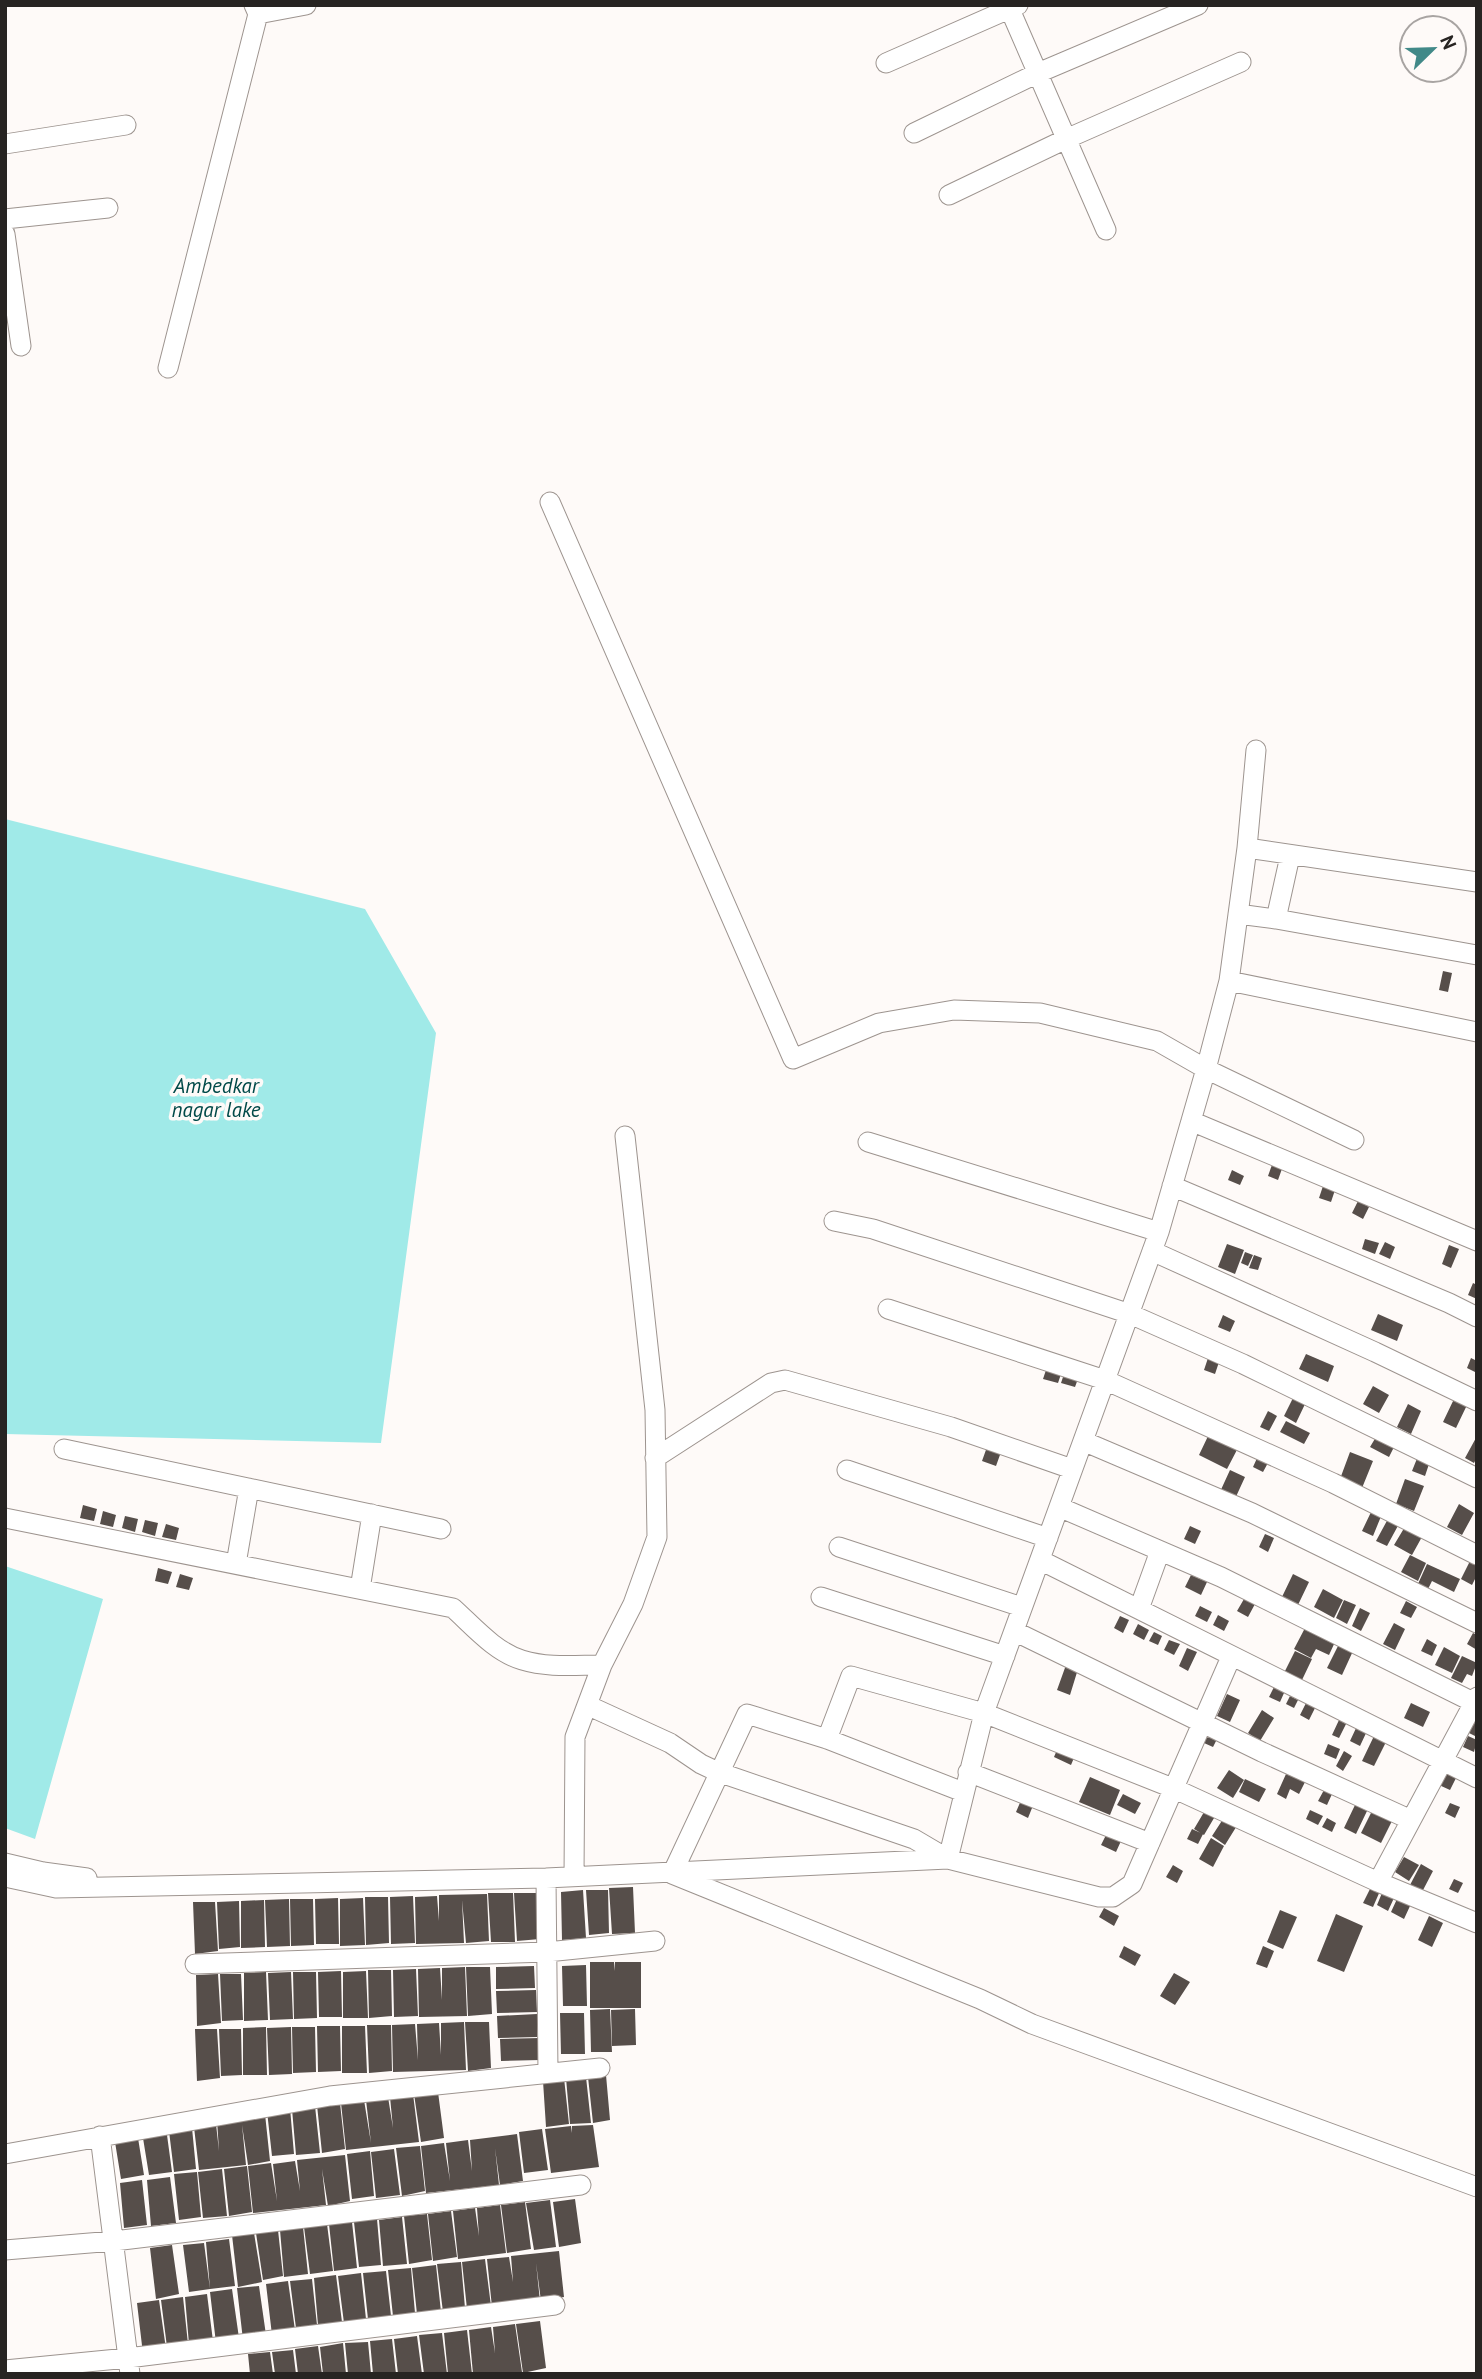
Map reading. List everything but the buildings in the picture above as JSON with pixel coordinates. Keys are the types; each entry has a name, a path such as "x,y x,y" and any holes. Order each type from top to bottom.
{"street":[{"path":"168,368 256,10 306,5"},
{"path":"914,133 1038,73 1198,5"},
{"path":"886,63 1012,7 1106,230"},
{"path":"949,195 1066,139 1241,62"},
{"path":"5,144 126,125"},
{"path":"5,219 108,208"},
{"path":"5,234 9,292 21,346"},
{"path":"550,502 793,1059 880,1023 954,1010 1040,1013 1157,1041 1206,1069 1354,1140"},
{"path":"948,1859 984,1713 1159,1232 1206,1069 1229,981 1247,848 1256,750"},
{"path":"1247,848 1477,882"},
{"path":"1276,919 1290,856"},
{"path":"1238,914 1477,955"},
{"path":"1229,981 1477,1032"},
{"path":"1191,1121 1477,1241"},
{"path":"574,1877 575,1737 603,1665 633,1604 657,1537 655,1410 625,1136"},
{"path":"868,1142 1159,1232"},
{"path":"1172,1186 1477,1317"},
{"path":"834,1221 873,1229 1129,1314 1255,1369 1477,1478"},
{"path":"1152,1251 1477,1401"},
{"path":"888,1309 1105,1380 1334,1483 1477,1555"},
{"path":"655,1458 771,1383 785,1380 951,1427 1072,1469"},
{"path":"1083,1441 1252,1513 1477,1623"},
{"path":"64,1449 441,1529"},
{"path":"848,1470 1048,1538"},
{"path":"236,1564 249,1488"},
{"path":"1059,1507 1221,1577 1476,1701 1378,1882"},
{"path":"360,1589 372,1514"},
{"path":"5,1518 453,1608 489,1642 519,1659 546,1665 603,1665"},
{"path":"839,1546 1022,1608"},
{"path":"1139,1609 1160,1550"},
{"path":"1040,1560 1477,1778"},
{"path":"821,1597 1005,1656"},
{"path":"1014,1631 1411,1821"},
{"path":"587,1705 670,1743 718,1772 914,1839 948,1859 1099,1897 1113,1897 1132,1884 1231,1657"},
{"path":"827,1739 851,1676 984,1713 1175,1789 1378,1882 1477,1923"},
{"path":"672,1874 747,1714 827,1739 963,1792"},
{"path":"968,1772 1150,1843"},
{"path":"5,1877 56,1888 672,1874 948,1859"},
{"path":"5,1863 43,1872 140,1886"},
{"path":"672,1874 980,1998 1032,2024 1477,2187"},
{"path":"546,1878 548,2073"},
{"path":"195,1964 547,1952 655,1941"},
{"path":"5,2154 330,2096 600,2068"},
{"path":"100,2136 130,2366"},
{"path":"5,2250 114,2241 581,2185"},
{"path":"5,2370 130,2366 555,2305"}],"water":[{"name":"Ambedkar nagar lake","path":"5,819 365,909 436,1033 381,1443 5,1434"},
{"path":"5,1566 103,1599 35,1839 5,1828"}]}
